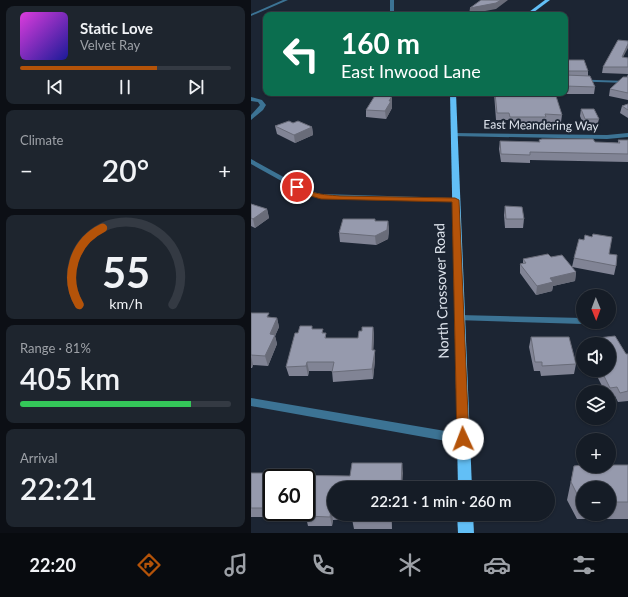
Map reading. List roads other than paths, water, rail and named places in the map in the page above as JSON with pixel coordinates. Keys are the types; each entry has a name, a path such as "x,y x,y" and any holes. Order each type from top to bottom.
{"main road":[{"path":"531,12 548,0"},
{"name":"North Crossover Road","path":"453,96 465,481"},
{"path":"465,521 466,533"}],"street":[{"path":"251,15 287,0"},
{"path":"392,0 392,12"},
{"path":"568,80 628,82"},
{"path":"251,99 260,101 263,105 261,109 251,118"},
{"name":"East Meandering Way","path":"453,135 607,137 628,135"},
{"path":"251,161 307,193 321,196 455,200"},
{"path":"459,318 576,321"},
{"path":"251,402 463,439"}]}
